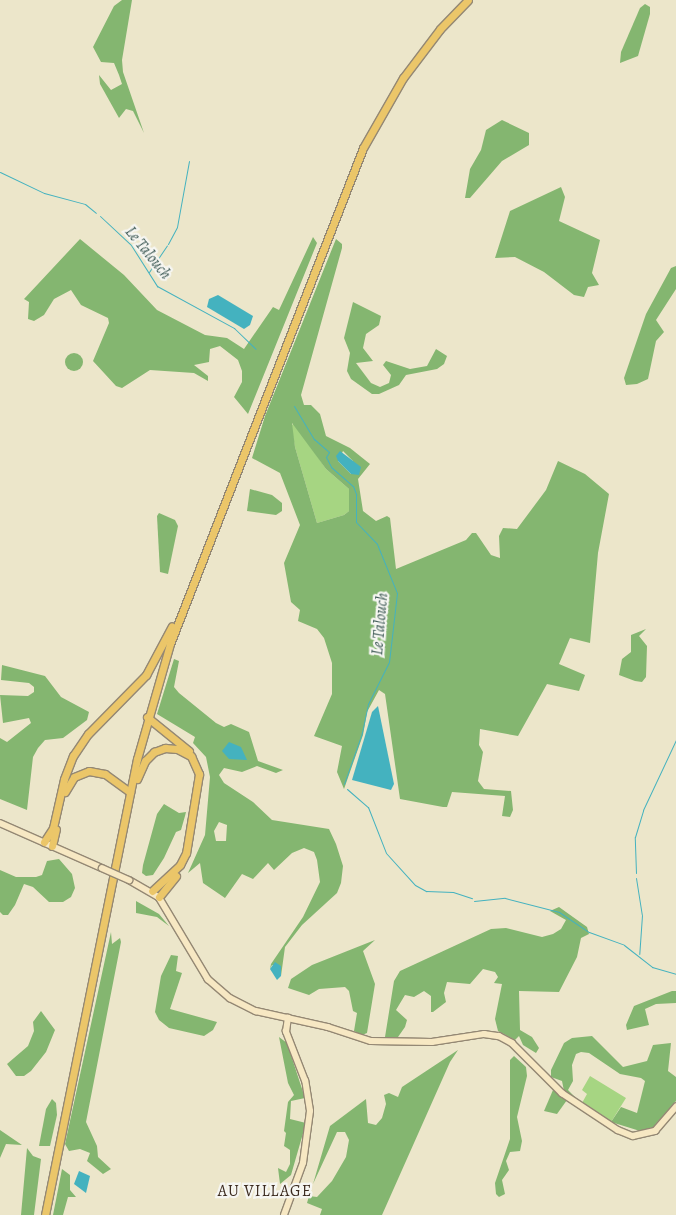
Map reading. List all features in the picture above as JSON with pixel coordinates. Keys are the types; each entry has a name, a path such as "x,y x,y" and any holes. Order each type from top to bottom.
{"highway":[{"path":"45,1215 147,717 192,586 363,148 403,78 440,29 468,0"},
{"path":"44,842 53,828 64,779 73,756 88,734 154,664 192,586"},
{"path":"147,717 194,755 200,762 204,782 187,859 159,897"},
{"path":"130,795 142,767 154,752 165,748 177,749 191,756 197,764 199,784 186,853 180,865 152,891"},
{"path":"52,846 64,792 74,777 83,772 99,772 130,795"}],"street":[{"path":"0,823 152,891 159,897 214,985 246,1007 371,1041 461,1039 484,1034 506,1039 562,1093 625,1134 640,1136 650,1134 676,1107"},
{"path":"284,1215 303,1163 310,1112 305,1081 286,1032 288,1018"}],"green space":[{"path":"122,0 132,0 122,60 123,72 144,133 133,111 126,109 119,118 100,84 99,75 111,90 122,84 119,75 114,63 101,62 93,47 114,6"},
{"path":"645,4 650,7 650,14 638,56 620,63 621,52 640,8"},
{"path":"502,120 529,133 529,145 502,161 470,198 465,198 470,169 481,150 486,130"},
{"path":"561,187 565,197 559,221 600,240 592,273 599,285 588,287 584,297 574,295 544,272 515,257 495,258 510,211"},
{"path":"313,237 317,243 248,414 234,397 242,382 242,371 238,360 220,346 210,349 209,362 194,365 208,376 208,381 194,373 150,370 122,388 116,386 93,361 109,323 108,318 81,305 71,290 54,299 44,315 34,321 28,319 29,302 24,299 80,239 124,275 157,310 205,335 227,338 244,349 273,307 279,310"},
{"path":"336,239 342,244 342,248 301,395 304,405 311,405 320,414 326,436 350,448 370,464 358,479 363,511 376,521 387,516 390,518 396,569 466,540 472,533 476,533 491,555 500,558 499,536 503,528 517,529 546,490 558,461 585,474 609,494 598,553 590,643 570,638 559,664 585,675 579,691 547,684 518,736 480,729 479,745 483,752 478,781 484,789 511,791 513,810 510,817 502,816 505,796 452,792 447,807 400,799 385,694 379,690 367,712 363,735 344,789 337,772 342,746 314,736 332,694 332,663 324,638 317,629 298,621 300,610 291,602 284,563 300,525 280,473 252,458 265,416","holes":["292,423 326,469 349,489 349,511 344,515 317,523 295,447","343,451 353,461 351,474 338,461"]},
{"path":"676,266 676,289 656,320 664,332 656,341 648,379 637,384 626,385 624,378 646,314 671,268"},
{"path":"353,302 381,316 379,325 366,334 363,348 373,361 356,363 371,383 380,387 389,383 391,375 383,365 386,361 410,369 427,366 436,349 447,356 444,364 437,369 406,375 399,385 379,394 372,394 351,379 347,371 350,353 344,338"},
{"path":"74,353 80,356 83,362 80,368 74,371 68,368 65,362 68,356"},
{"path":"294,423 326,469 349,489 349,511 344,515 317,523 295,447 291,426"},
{"path":"250,489 272,495 282,503 282,511 276,515 247,511"},
{"path":"159,513 175,520 178,526 168,574 160,572 157,516"},
{"path":"646,629 639,636 647,646 646,677 642,682 619,675 622,659 631,652 631,635"},
{"path":"174,659 179,661 174,687 179,693 216,723 224,727 231,724 249,732 258,761 283,770 276,773 257,766 242,772 224,768 219,775 224,783 253,802 272,820 329,829 343,866 341,883 337,893 302,925 285,947 281,976 281,966 272,965 270,969 271,964 303,917 320,882 314,852 304,848 292,853 274,870 268,863 253,879 242,874 225,898 203,883 200,863 188,873 205,835 210,777 206,757 193,743 195,737 157,714","holes":["219,822 227,825 226,841 216,841 214,831"]},
{"path":"2,665 45,676 61,697 89,712 87,720 63,738 45,740 38,748 33,757 27,810 0,799 0,738 7,742 31,723 29,718 3,723 0,695 28,696 34,692 34,687 29,683 1,680"},
{"path":"164,804 179,813 186,812 181,830 176,832 164,858 153,875 146,876 142,873 143,865 157,814"},
{"path":"59,859 72,874 75,888 71,897 63,902 49,902 33,887 24,884 15,905 8,915 3,915 0,912 0,870 16,877 36,877 42,875 47,861"},
{"path":"136,901 159,914 169,926 157,917 136,913"},
{"path":"559,907 587,927 589,934 581,938 577,957 559,992 519,991 520,1030 532,1037 539,1048 536,1053 523,1045 519,1036 515,1040 498,1031 495,1019 502,984 494,983 498,977 495,972 483,969 470,984 447,982 444,993 446,1002 433,1012 431,1012 431,996 424,991 414,997 405,995 396,1010 407,1020 405,1027 398,1037 385,1037 394,981 400,971 491,929 506,928 542,937 553,934 561,929 566,920 550,911"},
{"path":"111,932 112,944 120,938 121,942 86,1122 97,1146 98,1157 111,1169 103,1174 87,1161 90,1153 80,1149 69,1151 65,1144"},
{"path":"375,940 363,951 375,984 367,1033 362,1035 354,1031 357,1013 353,1011 349,991 345,987 319,989 309,995 288,988 291,979 312,965"},
{"path":"171,955 178,956 176,971 182,973 170,1009 217,1022 213,1030 204,1036 169,1028 159,1020 155,1012 161,976"},
{"path":"676,991 676,1003 656,1004 645,1009 649,1025 627,1030 626,1025 634,1006"},
{"path":"41,1011 55,1030 46,1052 31,1071 24,1076 16,1076 7,1064 28,1046 34,1031 33,1022"},
{"path":"592,1036 623,1067 647,1061 653,1045 671,1043 668,1071 676,1077 676,1101 653,1127 640,1131 611,1122 621,1107 637,1113 645,1081 641,1078 620,1074 589,1053 581,1052 576,1054 572,1065 573,1081 568,1090 577,1099 564,1091 562,1081 551,1077 551,1070 564,1043 572,1038"},
{"path":"279,1037 287,1043 305,1098 291,1101 290,1119 306,1123 291,1175 280,1184 278,1168 286,1172 290,1164 290,1150 284,1146 286,1133 284,1131 288,1102 294,1095 288,1083"},
{"path":"458,1050 450,1062 382,1215 320,1215 322,1209 307,1203 309,1196 317,1197 332,1181 346,1157 349,1140 345,1132 337,1132 313,1184 330,1126 366,1099 368,1123 376,1125 382,1118 386,1104 384,1095 389,1093 398,1097 402,1087"},
{"path":"514,1056 526,1067 527,1076 517,1117 522,1141 520,1151 510,1152 506,1161 509,1170 502,1180 505,1194 499,1197 496,1194 495,1183 510,1139 510,1060"},
{"path":"590,1076 626,1098 611,1122 582,1103 587,1094 582,1090"},
{"path":"553,1090 567,1100 557,1114 544,1111"},
{"path":"52,1099 56,1103 57,1115 50,1146 39,1146 46,1109"},
{"path":"0,1130 22,1145 6,1144 0,1158"},
{"path":"27,1148 33,1156 41,1159 34,1215 21,1215"},
{"path":"62,1169 70,1175 70,1190 76,1197 68,1197 63,1215 53,1215"}],"water":[{"path":"218,295 253,316 250,325 244,329 207,307 209,299"},
{"path":"340,451 361,467 359,475 351,474 338,461 336,456"},
{"path":"378,706 394,784 391,790 352,780 372,712"},
{"path":"229,742 241,747 247,760 229,759 222,751"},
{"path":"275,962 281,966 281,976 277,980 270,969"},
{"path":"79,1171 90,1176 86,1193 74,1184"}],"waterway":[{"path":"168,244 177,227 189,161"},
{"name":"Le Talouch","path":"0,172 44,193 85,204 96,213"},
{"name":"Le Talouch","path":"100,216 131,245 157,286 234,328 256,349"},
{"path":"149,272 167,245"},
{"name":"Le Talouch","path":"294,406 314,439 329,452 326,457 331,467 353,486 356,494 356,522 377,544 397,593 389,662 368,704 362,733 344,784"},
{"path":"636,873 635,837 643,810 676,740"},
{"name":"Le Talouch","path":"347,789 368,807 386,853 415,885 426,891 453,892 472,898"},
{"path":"636,878 642,915 639,954"},
{"name":"Le Talouch","path":"474,901 505,898 559,912 589,932 624,945 652,967 676,974"}],"district":[{"name":"AU VILLAGE","path":"265,1191"}]}
